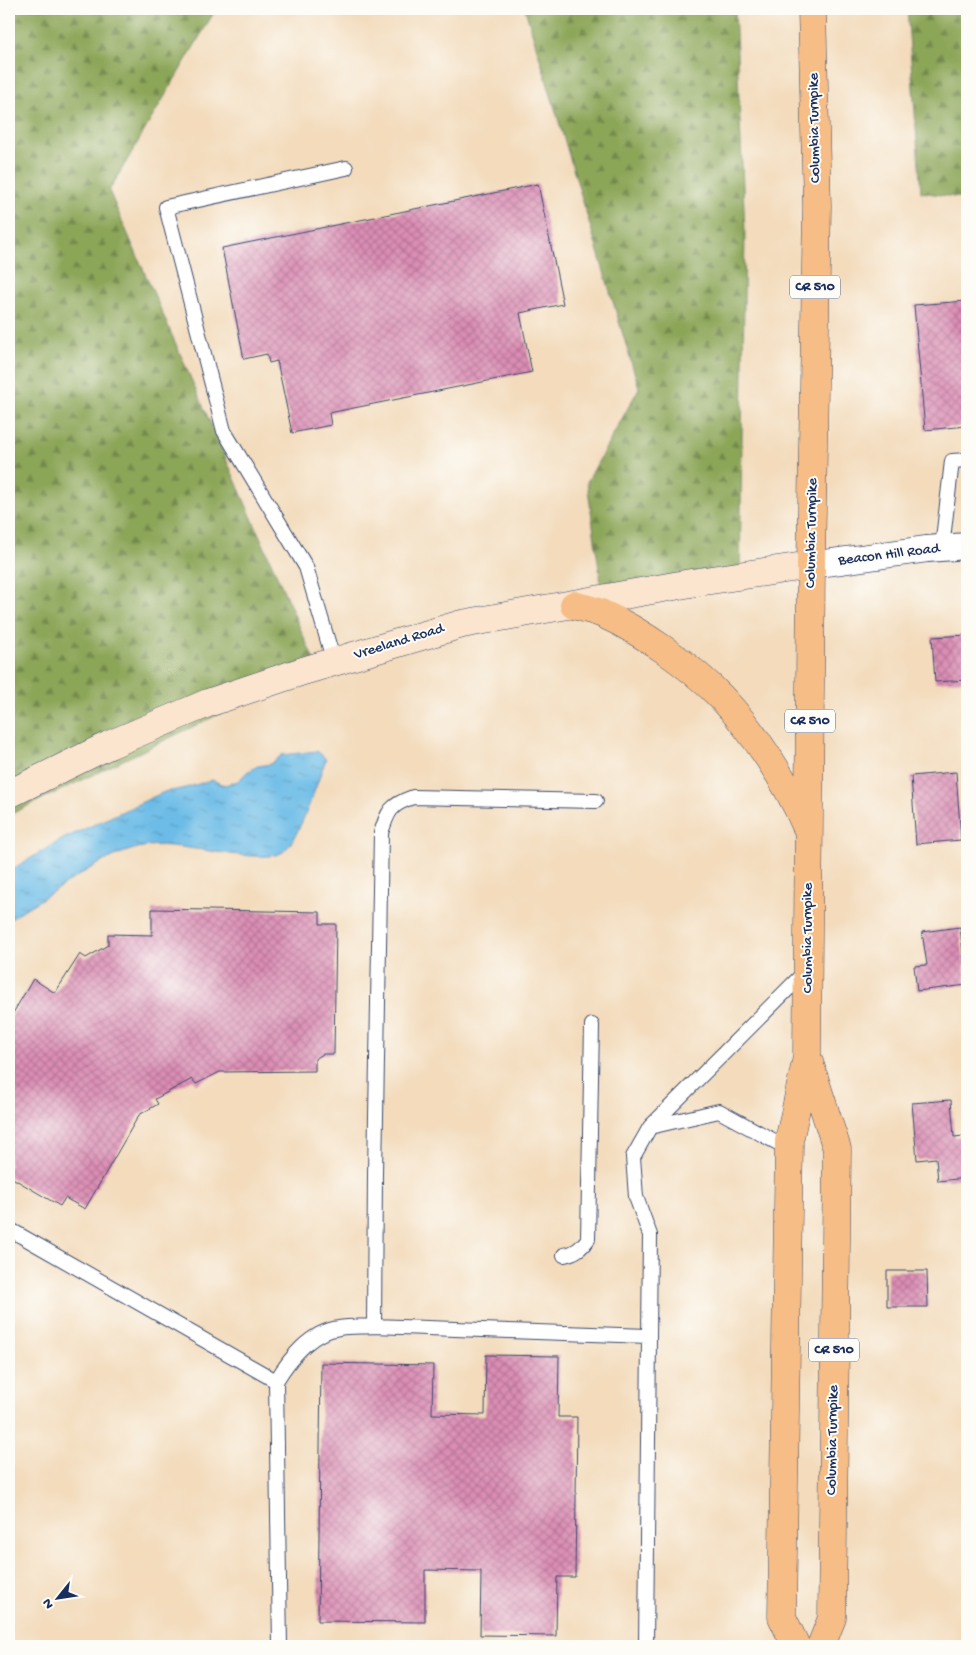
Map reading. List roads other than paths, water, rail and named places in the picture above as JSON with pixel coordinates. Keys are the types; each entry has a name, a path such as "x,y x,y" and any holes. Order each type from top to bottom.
{"main road":[{"name":"Columbia Turnpike","path":"796,1646 782,1617 789,1141 807,1057 811,565 817,206 812,9"},
{"path":"574,605 602,613 650,641 715,691 759,745 795,801 809,831"},
{"name":"Columbia Turnpike","path":"807,1057 836,1148 832,1618 821,1646"}],"street":[{"name":"Beacon Hill Road","path":"811,565 955,547"},
{"name":"Vreeland Road","path":"9,794 109,745 208,703 334,662 462,624 691,583 811,565"}],"lane":[{"path":"334,662 306,567 224,431 166,207 346,168"},
{"path":"955,547 952,461 967,460"},
{"path":"374,1326 375,1146 381,833 387,814 398,802 413,797 596,801"},
{"path":"646,1646 650,1235 636,1197 632,1157 650,1127 808,969"},
{"path":"564,1256 574,1254 588,1239 592,1025"},
{"path":"650,1127 719,1111 789,1149"},
{"path":"9,1229 276,1381"},
{"path":"280,1646 276,1381 287,1363 305,1345 320,1334 338,1328 374,1326 648,1336"}],"water":[{"path":"317,751 326,759 302,823 283,852 273,856 239,855 162,845 134,849 95,866 9,921 9,871 63,839 164,792 212,780 225,785 238,781 247,772 258,766 271,764 282,755"}]}
